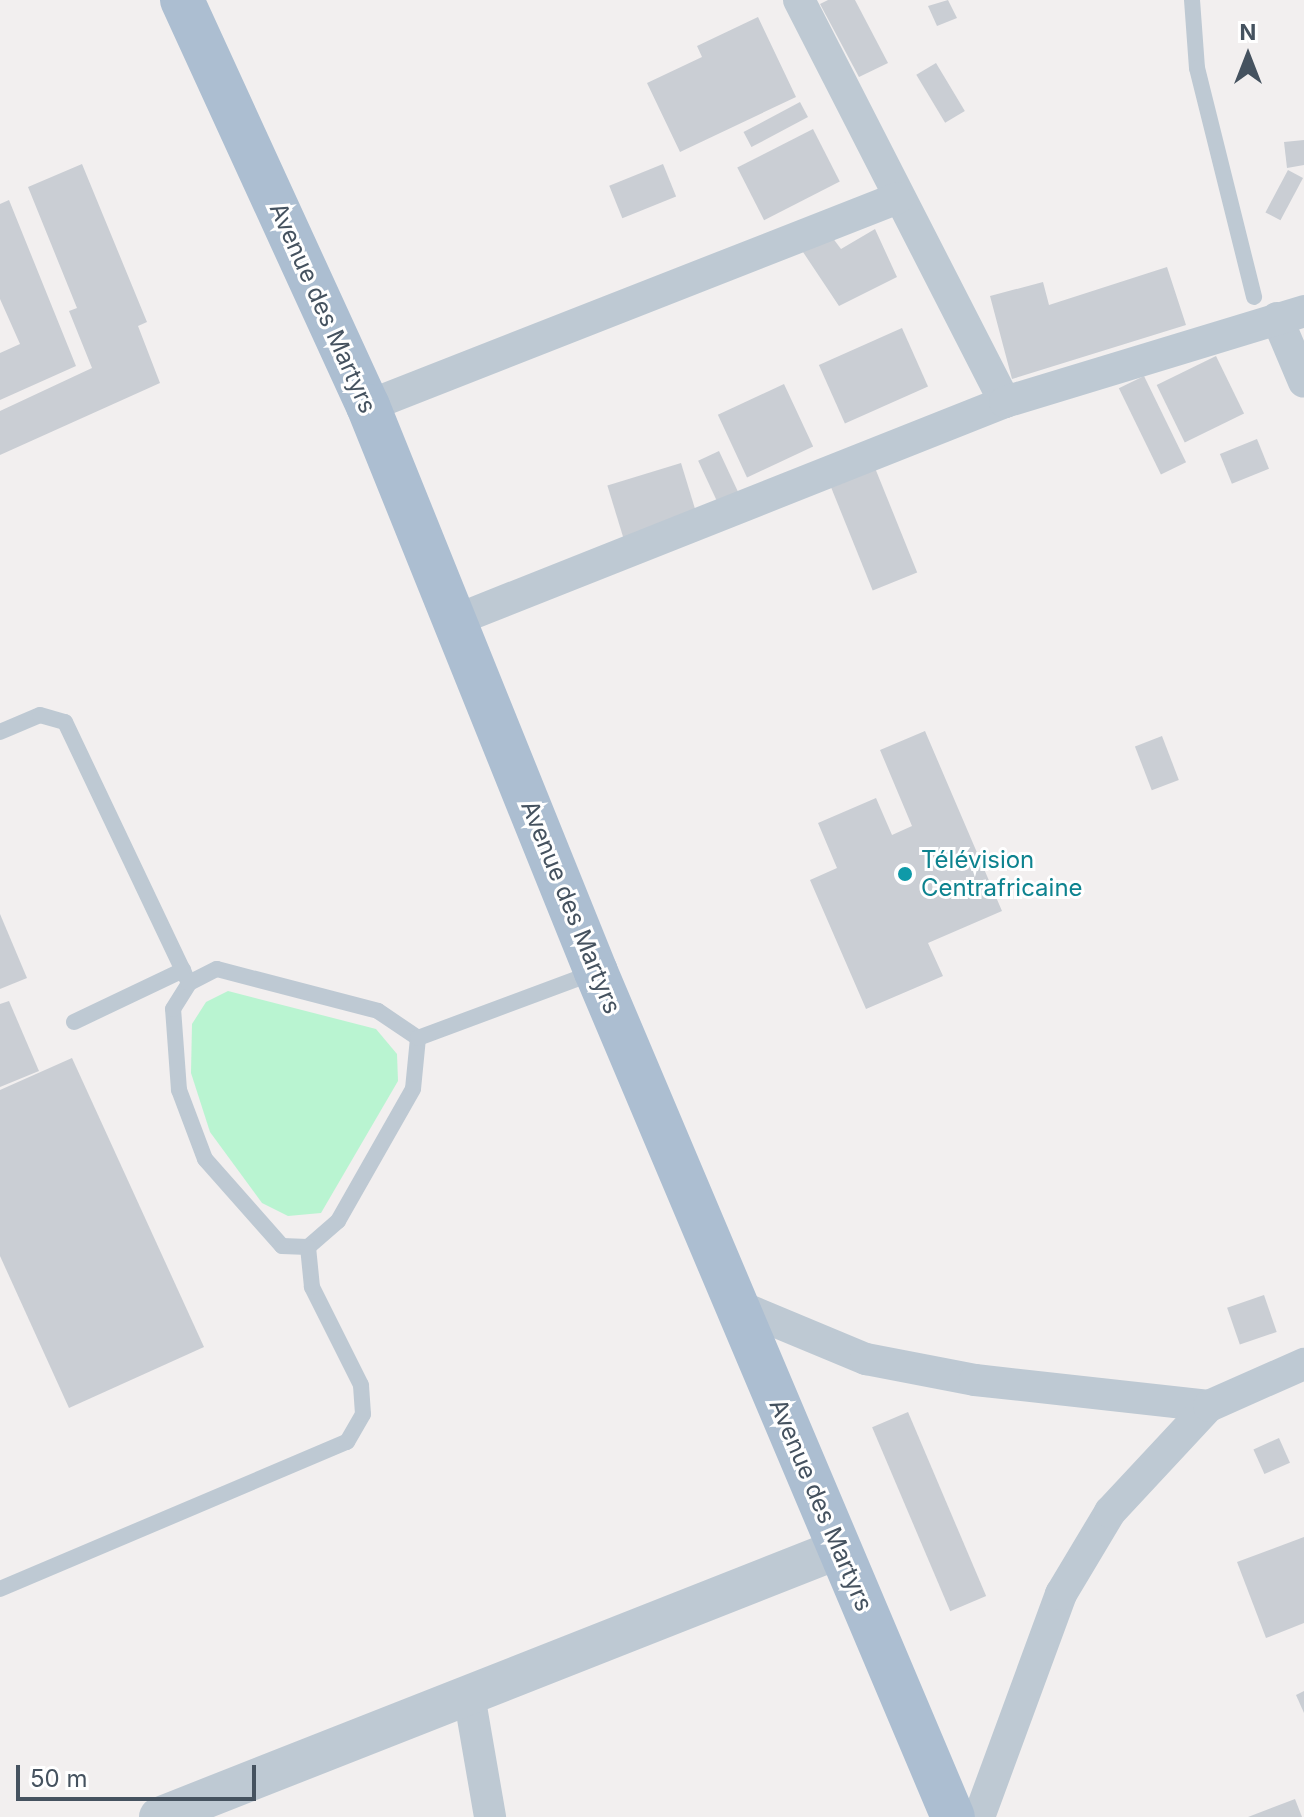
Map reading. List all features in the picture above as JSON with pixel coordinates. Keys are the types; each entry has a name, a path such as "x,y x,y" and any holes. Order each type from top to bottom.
{"main road":[{"name":"Avenue des Martyrs","path":"182,0 368,406 596,972 953,1817"}],"street":[{"path":"799,0 1005,402"},
{"path":"368,406 898,198"},
{"path":"456,620 1005,402 1278,309 1304,382"},
{"path":"736,1305 866,1359 975,1380 1209,1406"},
{"path":"979,1817 1061,1594 1110,1512 1209,1406 1304,1364"},
{"path":"159,1817 839,1549"},
{"path":"469,1695 490,1817"}],"lane":[{"path":"1192,0 1197,68 1278,309"},
{"path":"0,732 40,715 65,722 186,976 173,1009 179,1090 205,1159 282,1246 308,1247 338,1221 413,1089 418,1038"},
{"path":"74,1022 186,976 217,969 378,1011 418,1038"},
{"path":"418,1038 596,972"},
{"path":"0,1589 347,1442 363,1414 361,1385 312,1287 308,1247"}],"green space":[{"path":"228,991 376,1029 397,1054 398,1081 321,1213 288,1216 262,1203 210,1132 191,1073 192,1024 206,1002"}],"building":[{"path":"828,0 855,0 888,63 859,77 820,4"},
{"path":"948,0 957,18 937,26 928,6"},
{"path":"758,17 796,97 680,152 647,83 702,57 697,46"},
{"path":"936,63 965,111 945,123 916,75"},
{"path":"800,102 808,117 751,147 743,132"},
{"path":"813,129 840,182 764,220 737,168"},
{"path":"1304,140 1304,165 1287,168 1284,142"},
{"path":"82,164 147,322 138,326 160,383 0,455 0,411 92,368 69,311 77,308 28,187"},
{"path":"663,164 676,196 622,218 609,186"},
{"path":"1288,170 1303,178 1280,220 1265,212"},
{"path":"9,200 76,366 0,400 0,353 20,344 0,299 0,204"},
{"path":"875,229 897,277 839,306 801,249 829,233 841,249"},
{"path":"1167,267 1186,325 1012,379 990,296 1043,282 1049,305"},
{"path":"902,328 928,386 845,423 819,365"},
{"path":"1216,356 1244,414 1185,442 1157,385"},
{"path":"1144,376 1186,462 1161,475 1119,388"},
{"path":"784,384 813,447 747,477 718,415"},
{"path":"1257,439 1269,469 1232,484 1220,454"},
{"path":"719,451 742,500 721,510 698,461"},
{"path":"681,463 699,521 625,544 607,486"},
{"path":"873,463 917,572 873,590 828,481"},
{"name":"Télévision Centrafricaine","path":"925,731 1002,911 928,943 943,976 866,1009 810,880 837,868 818,823 876,798 892,835 912,826 880,750"},
{"path":"1162,736 1179,780 1152,790 1135,746"},
{"path":"0,914 27,978 0,989"},
{"path":"9,1001 39,1071 0,1087 0,1004"},
{"path":"72,1058 204,1347 69,1408 0,1256 0,1090"},
{"path":"1264,1295 1277,1332 1240,1345 1227,1308"},
{"path":"908,1412 986,1596 950,1611 872,1427"},
{"path":"1279,1438 1290,1463 1264,1474 1253,1449"},
{"path":"1304,1537 1304,1623 1266,1638 1237,1562"},
{"path":"1304,1691 1304,1713 1296,1695"},
{"path":"1295,1799 1302,1817 1248,1817"}],"place":[{"name":"Télévision Centrafricaine","path":"905,874"}]}
